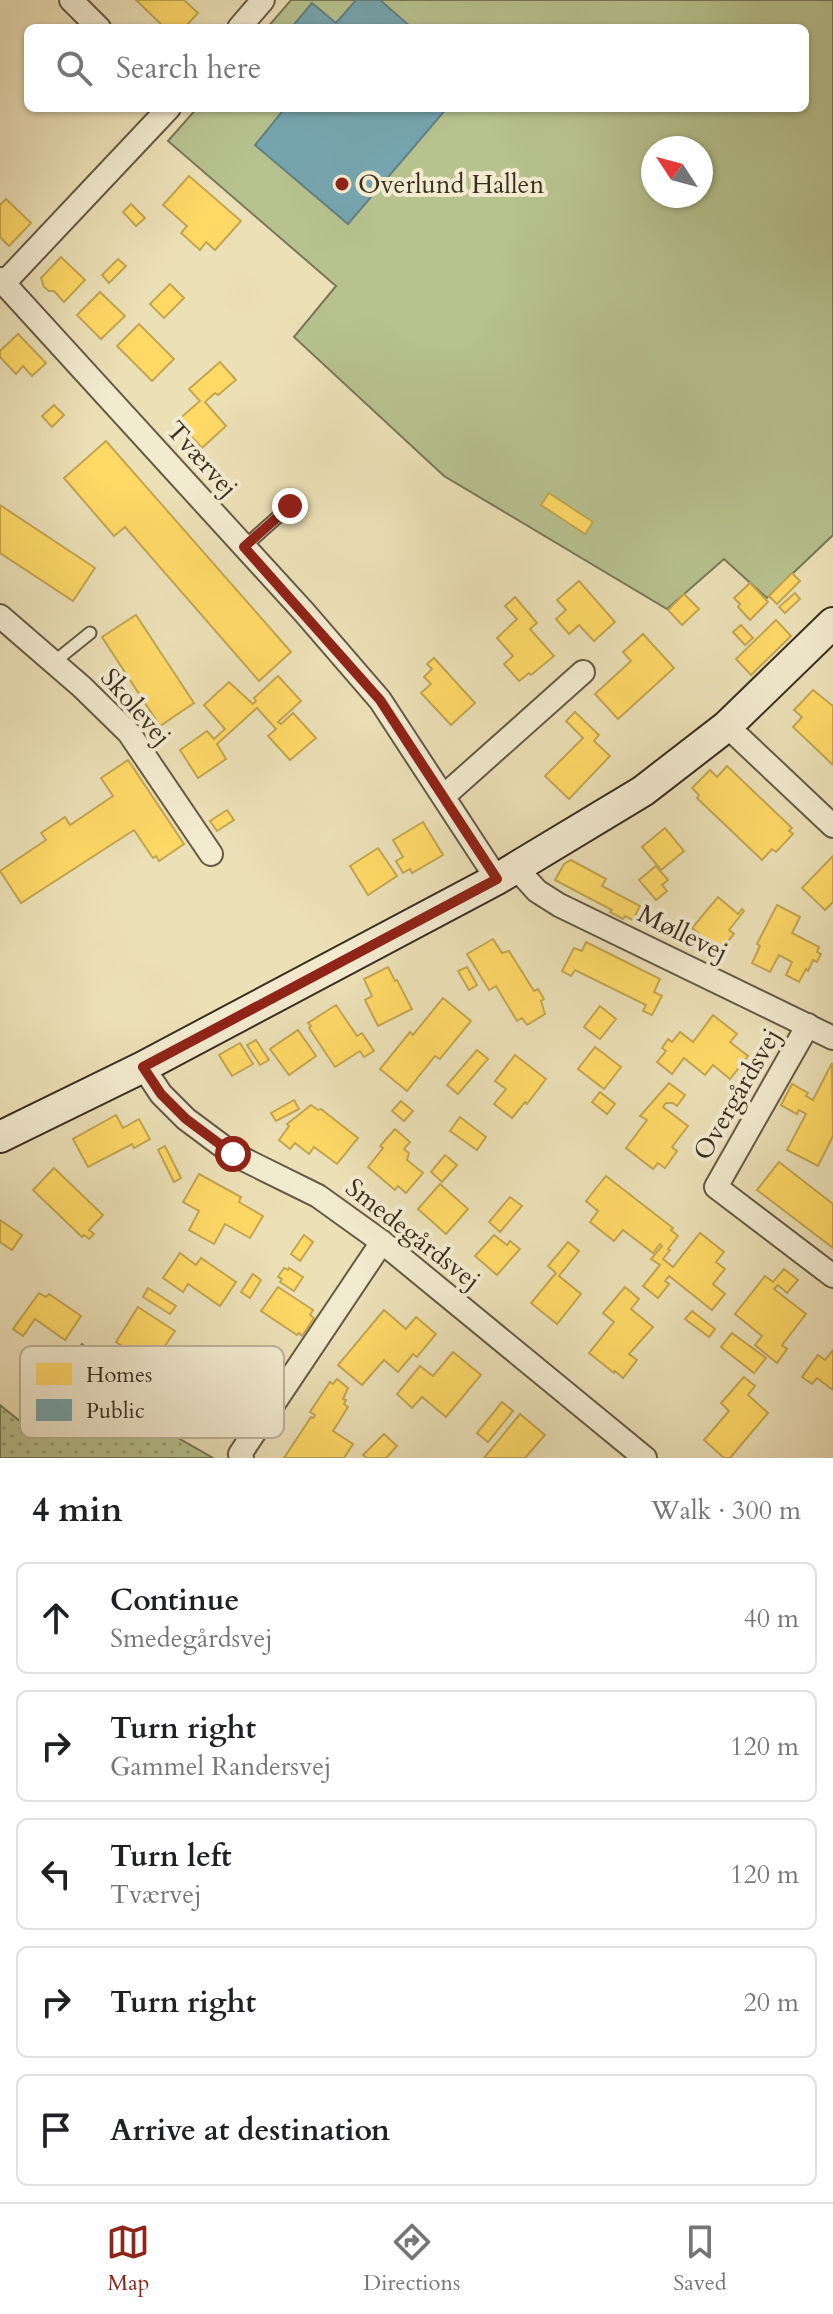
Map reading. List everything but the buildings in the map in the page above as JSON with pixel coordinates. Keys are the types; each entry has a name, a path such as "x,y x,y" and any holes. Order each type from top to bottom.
{"street":[{"path":"71,0 95,24"},
{"path":"242,24 263,0"},
{"path":"2,281 165,112"},
{"name":"Tværvej","path":"2,281 380,700 444,796 506,873"},
{"name":"Skolevej","path":"0,616 82,687 129,733 211,854"},
{"path":"0,1137 143,1067 506,873 643,791 727,726 833,623"},
{"path":"444,796 583,672"},
{"path":"727,726 833,826"},
{"name":"Møllevej","path":"506,873 559,905 833,1038"},
{"name":"Overgårdsvej","path":"808,1025 716,1187 833,1276"},
{"name":"Smedegårdsvej","path":"143,1067 161,1094 186,1119 233,1154 318,1196 382,1242 645,1458"},
{"path":"284,1388 382,1242"},
{"path":"242,1458 240,1454 251,1438"}],"lane":[{"path":"244,547 290,506"},
{"path":"54,662 90,633"}],"green space":[{"path":"291,0 833,0 833,535 767,598 724,559 667,609 444,476 294,337 336,286 168,141 193,112 809,112 809,24 270,24"},
{"path":"0,1405 20,1421 20,1438 178,1438 213,1458 0,1458"}],"place":[{"name":"Overlund Hallen","path":"342,184"}],"route":[{"path":"233,1154 186,1119 161,1094 143,1067 497,879 380,700 244,547 290,506"}]}
